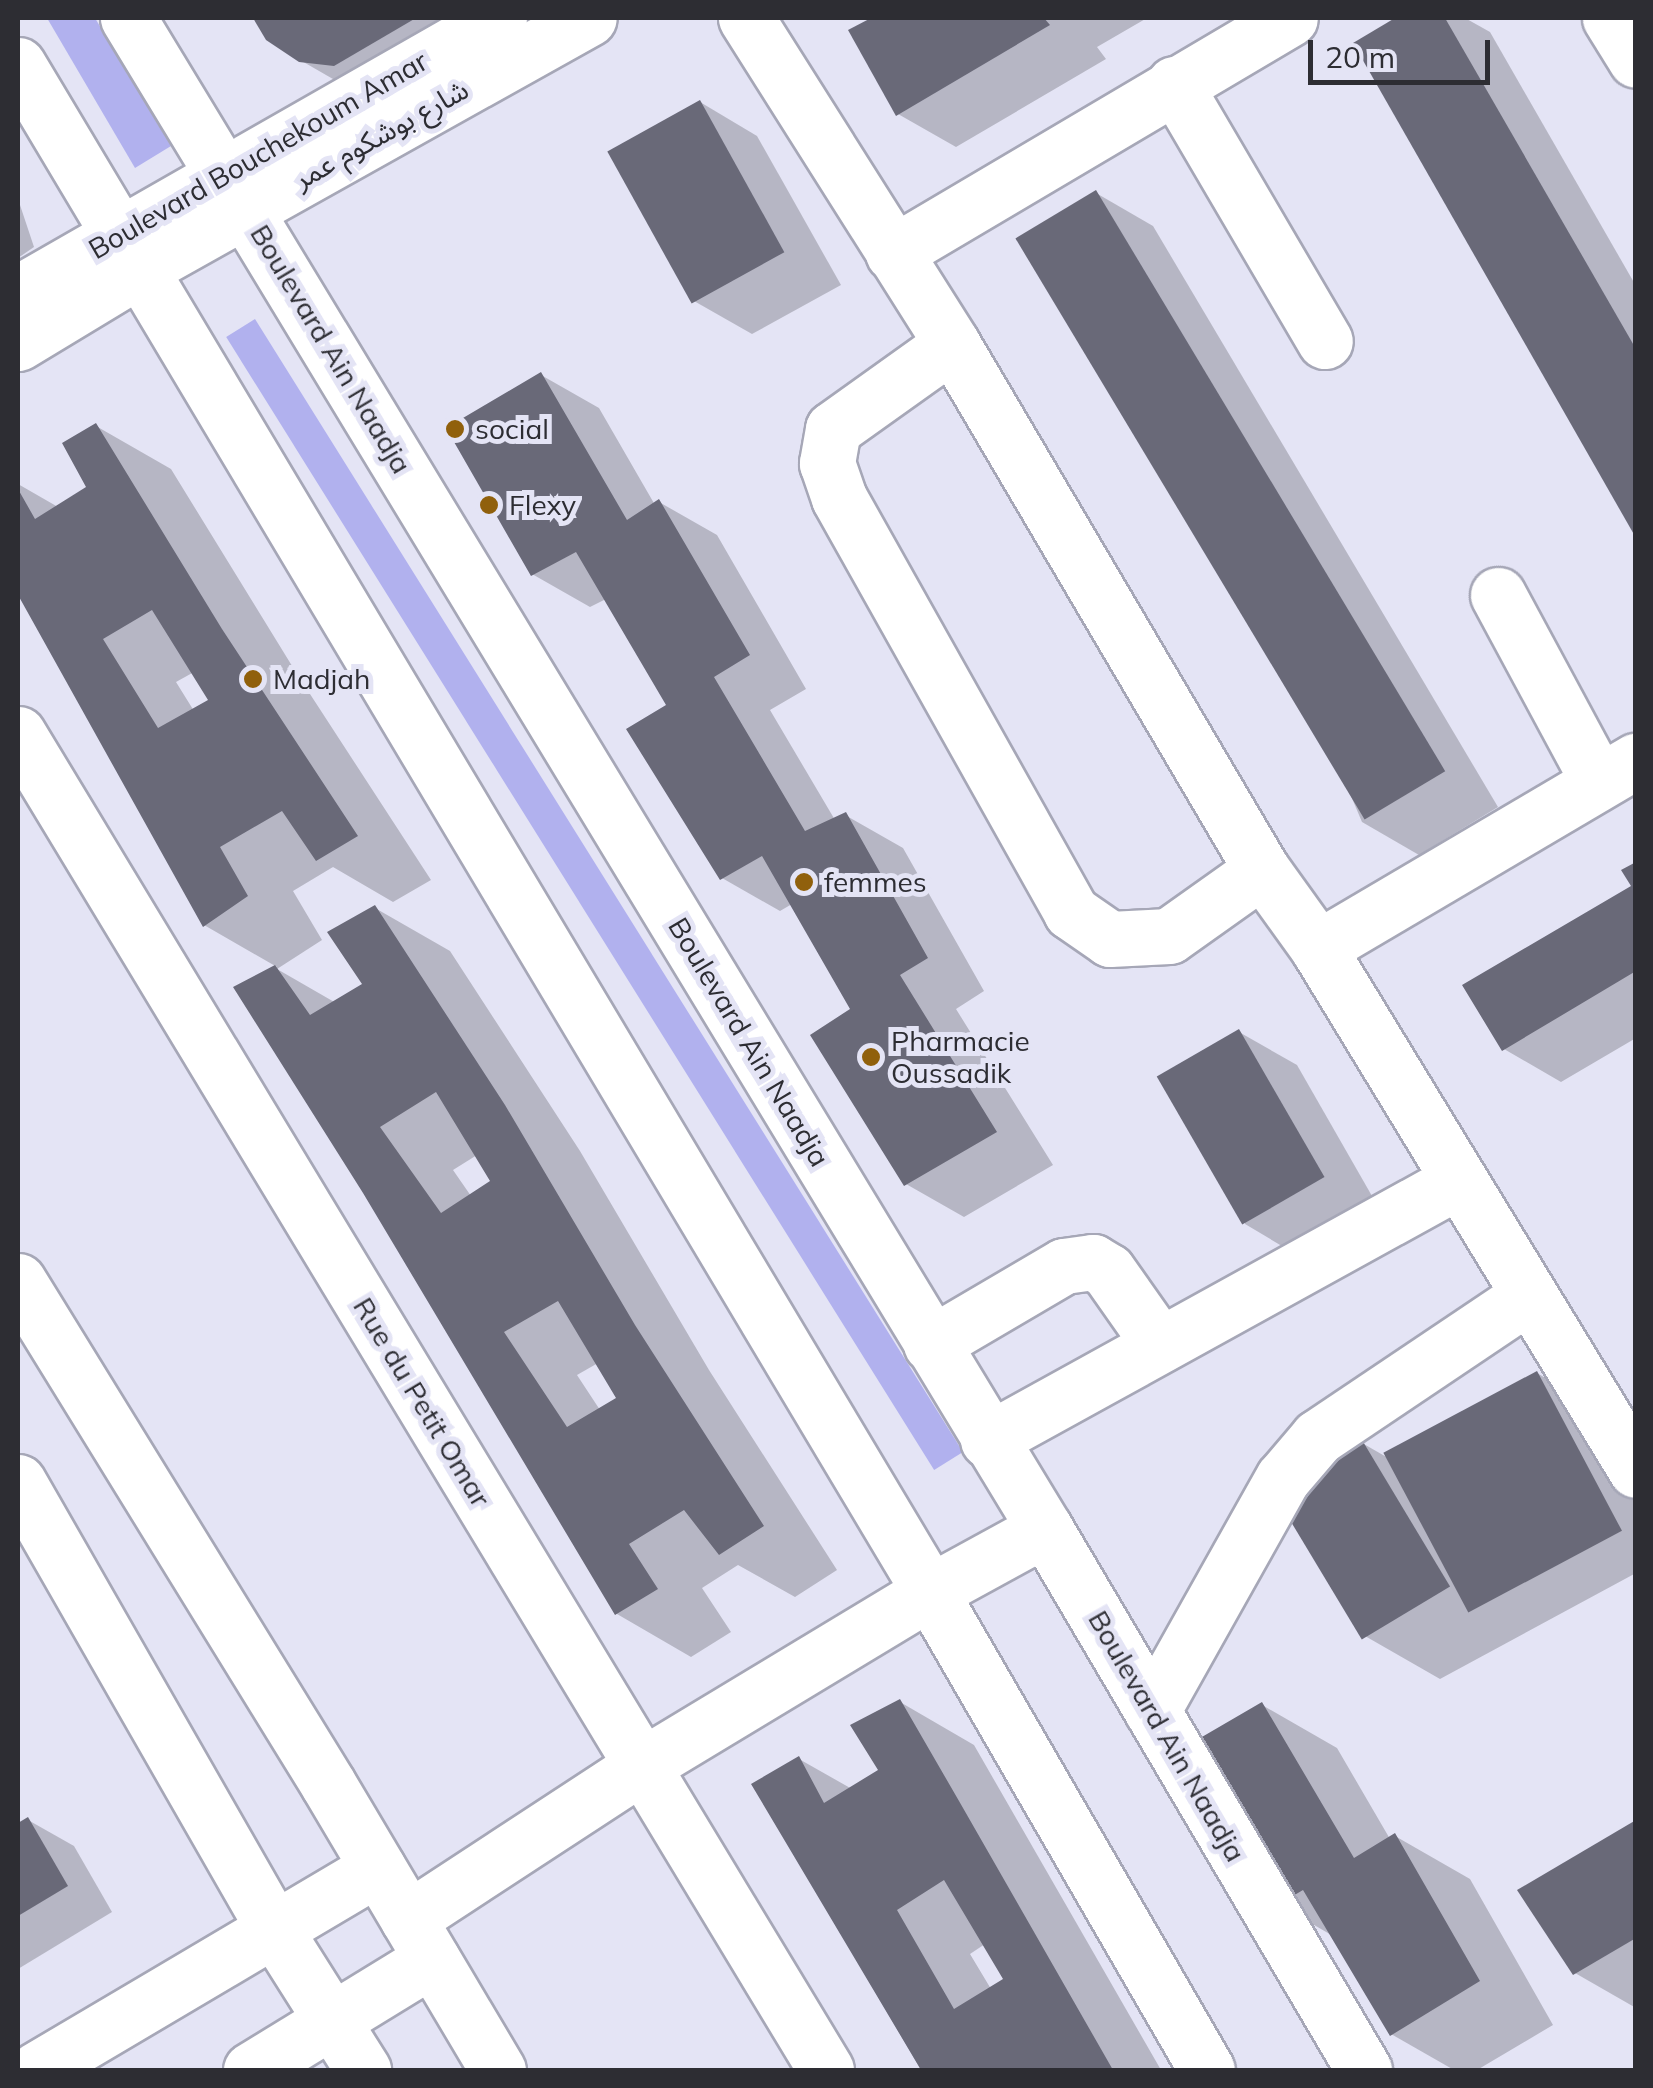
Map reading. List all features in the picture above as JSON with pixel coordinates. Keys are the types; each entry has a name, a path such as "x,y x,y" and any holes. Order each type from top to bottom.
{"street":[{"name":"Boulevard Ain Naadja","path":"128,18 1045,1529 1364,2070"},
{"name":"Boulevard Bouchekoum Amar","path":"236,191 499,18"},
{"name":"شارع بوشكوم عمر","path":"18,343 129,252 236,191 589,18"},
{"path":"746,18 952,344 1262,870 1318,948 1456,1182 1636,1470"},
{"path":"893,253 1290,18"},
{"path":"1610,18 1636,60"},
{"path":"18,65 930,1592 1207,2070"},
{"path":"1174,84 1325,341"},
{"name":"Boulevard Bouchekoum Amar","path":"18,293 129,252"},
{"path":"952,344 833,429 827,463 839,498 1070,912 1110,939 1169,936 1262,870"},
{"path":"1318,948 1616,770 1498,595"},
{"name":"Rue du Petit Omar","path":"18,734 826,2070"},
{"path":"988,1440 1456,1182"},
{"path":"931,1344 1064,1266 1093,1262 1108,1271 1160,1345"},
{"path":"18,1281 498,2070"},
{"path":"1152,1711 1283,1478 1318,1436 1528,1296"},
{"path":"18,1482 274,1930 362,2070"},
{"path":"251,2070 332,2021 420,1939 643,1765 930,1592 1045,1529"},
{"path":"36,2070 378,1868"}],"shaded area":[{"path":"47,18 95,18 171,146 135,168"},
{"path":"255,319 963,1452 934,1470 226,337"}],"building":[{"path":"253,18 416,18 334,66 299,62 266,40"},
{"path":"871,18 1044,18 1050,25 896,116 848,30"},
{"path":"1395,18 1445,18 1636,349 1636,538 1353,43"},
{"path":"700,100 784,252 692,304 607,151"},
{"path":"1096,190 1445,771 1365,820 1015,238"},
{"path":"541,372 627,520 659,499 750,655 714,677 805,831 846,812 928,958 900,975 997,1132 904,1186 810,1035 850,1009 762,856 720,880 626,729 666,705 576,552 531,576 446,428"},
{"path":"96,423 222,629 358,836 316,861 282,811 220,847 248,896 203,927 18,595 18,489 35,519 86,487 62,443","holes":["152,610 208,700 158,728 103,639"]},
{"path":"1636,862 1636,971 1502,1051 1462,985 1631,886 1621,870"},
{"path":"375,905 505,1105 635,1325 764,1526 719,1555 684,1510 629,1544 658,1589 615,1615 363,1193 233,987 275,965 310,1015 362,984 327,932","holes":["436,1092 490,1181 441,1213 380,1127","558,1301 616,1398 567,1427 504,1332"]},
{"path":"1239,1029 1324,1177 1242,1225 1157,1076"},
{"path":"1537,1371 1622,1531 1468,1613 1383,1453"},
{"path":"1362,1440 1450,1587 1362,1640 1274,1493"},
{"path":"900,1699 1113,2070 921,2070 751,1784 799,1756 824,1803 878,1770 850,1725","holes":["944,1880 1003,1979 954,2009 897,1910"]},
{"path":"1262,1702 1354,1858 1395,1833 1480,1981 1390,2036 1303,1890 1276,1906 1183,1748"},
{"path":"28,1817 68,1886 18,1916 18,1823"},
{"path":"1636,1820 1636,1938 1573,1975 1517,1890"}],"place":[{"name":"social","path":"455,429"},
{"name":"Flexy","path":"489,505"},
{"name":"Madjah","path":"253,679"},
{"name":"femmes","path":"804,882"},
{"name":"Pharmacie Oussadik","path":"871,1057"}]}
